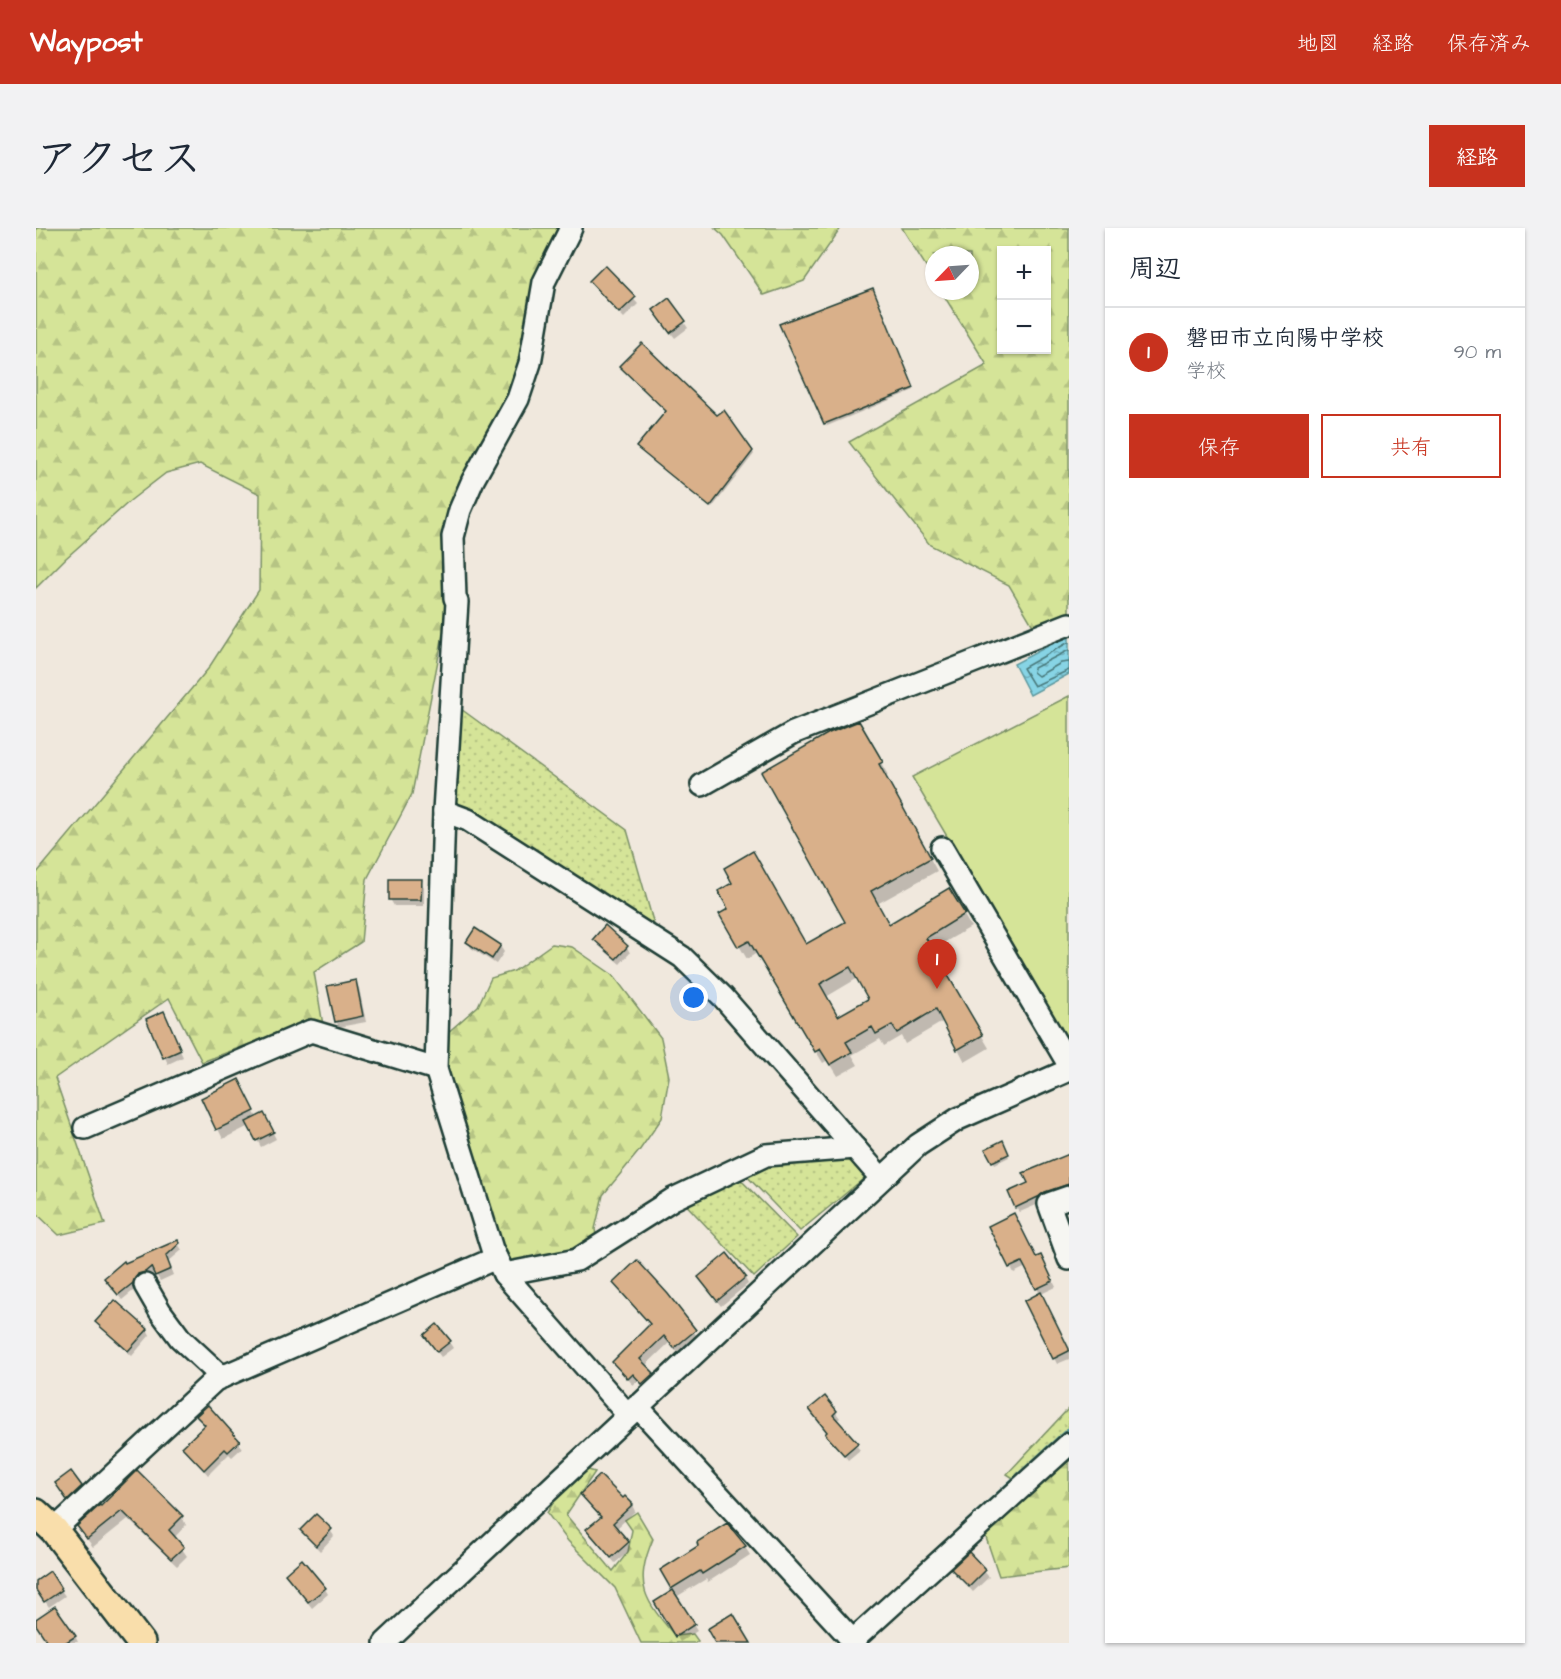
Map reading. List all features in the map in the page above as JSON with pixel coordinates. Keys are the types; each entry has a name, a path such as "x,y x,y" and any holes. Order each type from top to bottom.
{"main road":[{"path":"45,1521 141,1643"}],"street":[{"path":"571,228 544,282 530,363 518,399 473,480 460,510 453,537 457,602 444,811 436,1069 492,1249 500,1266 632,1411 853,1642 1069,1444"},
{"path":"702,785 793,733 1069,624"},
{"path":"444,811 468,820 682,957 723,998 881,1178"},
{"path":"942,848 1069,1065"},
{"path":"85,1128 311,1031 436,1069"},
{"path":"385,1643 918,1145 958,1119 1069,1070"},
{"path":"45,1521 215,1380 500,1266 577,1260 673,1199 766,1155 855,1148"},
{"path":"1069,1197 1049,1204 1069,1259"},
{"path":"145,1285 160,1311 180,1338 222,1377"}],"green space":[{"path":"36,228 576,228 542,289 525,377 473,480 412,794 367,879 361,942 314,972 323,1025 273,1035 202,1062 169,998 55,1078 105,1224 59,1235 36,1213 36,874 208,669 259,590 260,494 200,464 166,473 131,500 36,588"},
{"path":"715,228 841,228 804,281 764,295 723,235"},
{"path":"902,228 1069,228 1069,627 1039,636 1009,585 930,545 849,442 987,365 947,300 979,300 979,246 925,246 925,265"},
{"path":"1069,696 1069,1043 912,777"},
{"path":"450,701 627,830 659,942 444,811"},
{"path":"552,944 572,947 613,975 661,1038 669,1077 662,1118 639,1151 603,1195 595,1229 598,1248 504,1274 437,1042 478,1006 491,978 514,971"},
{"path":"855,1148 874,1170 800,1231 739,1168"},
{"path":"732,1171 797,1237 754,1277 679,1197"},
{"path":"1069,1408 1069,1442 1024,1485 1007,1474"},
{"path":"1069,1444 1069,1568 999,1576 981,1523"},
{"path":"585,1469 595,1472 566,1515 613,1571 628,1552 632,1530 625,1520 637,1512 653,1539 644,1569 645,1592 656,1612 675,1636 693,1634 698,1641 695,1643 641,1643 615,1588 568,1541 547,1513 554,1501"}],"water":[{"path":"1069,635 1069,674 1030,695 1014,664"}],"building":[{"path":"605,265 636,297 619,313 589,281"},
{"path":"873,288 914,388 824,424 779,324"},
{"path":"669,298 686,321 670,333 653,310"},
{"path":"642,343 717,415 724,410 753,451 710,507 636,447 666,411 619,366"},
{"path":"859,721 883,762 879,764 931,858 871,891 889,924 949,888 965,914 926,938 983,1035 957,1050 936,1009 897,1033 892,1025 876,1034 872,1027 846,1042 852,1052 830,1065 820,1049 815,1052 749,941 738,947 719,914 728,909 718,891 732,883 724,868 753,851 806,944 845,922 761,772 829,733","holes":["850,967 868,999 838,1016 820,984"]},
{"path":"389,879 422,879 421,900 389,900"},
{"path":"605,925 628,946 616,959 593,939"},
{"path":"475,928 501,945 492,959 466,942"},
{"path":"356,980 363,1016 335,1022 327,986"},
{"path":"164,1011 181,1050 163,1058 146,1019"},
{"path":"239,1079 255,1111 216,1130 201,1098"},
{"path":"264,1113 274,1132 256,1141 246,1122"},
{"path":"1003,1140 1009,1154 992,1162 985,1149"},
{"path":"1069,1154 1069,1184 1045,1192 1015,1208 1008,1192 1028,1183 1023,1173"},
{"path":"1014,1213 1036,1257 1041,1255 1053,1281 1036,1289 1022,1262 1009,1268 988,1226"},
{"path":"178,1240 180,1243 166,1256 171,1269 155,1276 151,1267 138,1274 133,1283 118,1295 104,1278 124,1261 125,1263"},
{"path":"727,1253 746,1277 717,1301 698,1277"},
{"path":"637,1260 696,1330 674,1348 664,1336 640,1359 654,1373 642,1384 633,1374 628,1379 612,1362 650,1324 613,1283"},
{"path":"1041,1292 1069,1349 1053,1359 1024,1301"},
{"path":"115,1300 148,1329 128,1351 95,1322"},
{"path":"437,1324 451,1341 437,1352 424,1335"},
{"path":"825,1396 837,1411 833,1415 858,1443 844,1455 825,1434 827,1432 809,1409"},
{"path":"208,1405 240,1441 228,1452 225,1449 204,1470 182,1447 205,1425 196,1416"},
{"path":"137,1470 183,1516 169,1530 184,1547 171,1559 122,1511 87,1539 77,1526"},
{"path":"71,1471 82,1486 67,1500 55,1483"},
{"path":"600,1475 623,1498 625,1496 633,1504 613,1523 629,1542 611,1558 586,1529 601,1517 580,1494"},
{"path":"316,1514 332,1529 316,1546 300,1530"},
{"path":"727,1523 746,1546 702,1574 700,1571 671,1589 660,1570 698,1546 697,1542"},
{"path":"969,1552 986,1570 969,1587 951,1569"},
{"path":"302,1559 326,1588 308,1602 285,1574"},
{"path":"50,1571 62,1590 44,1602 36,1590 36,1581"},
{"path":"673,1590 695,1624 675,1637 654,1602"},
{"path":"55,1606 76,1636 65,1643 48,1643 36,1625 36,1619"},
{"path":"733,1613 751,1643 715,1643 707,1629"}],"waterway":[{"path":"935,1552 1069,1429"}],"place":[{"name":"磐田市立向陽中学校","path":"937,989"}]}
